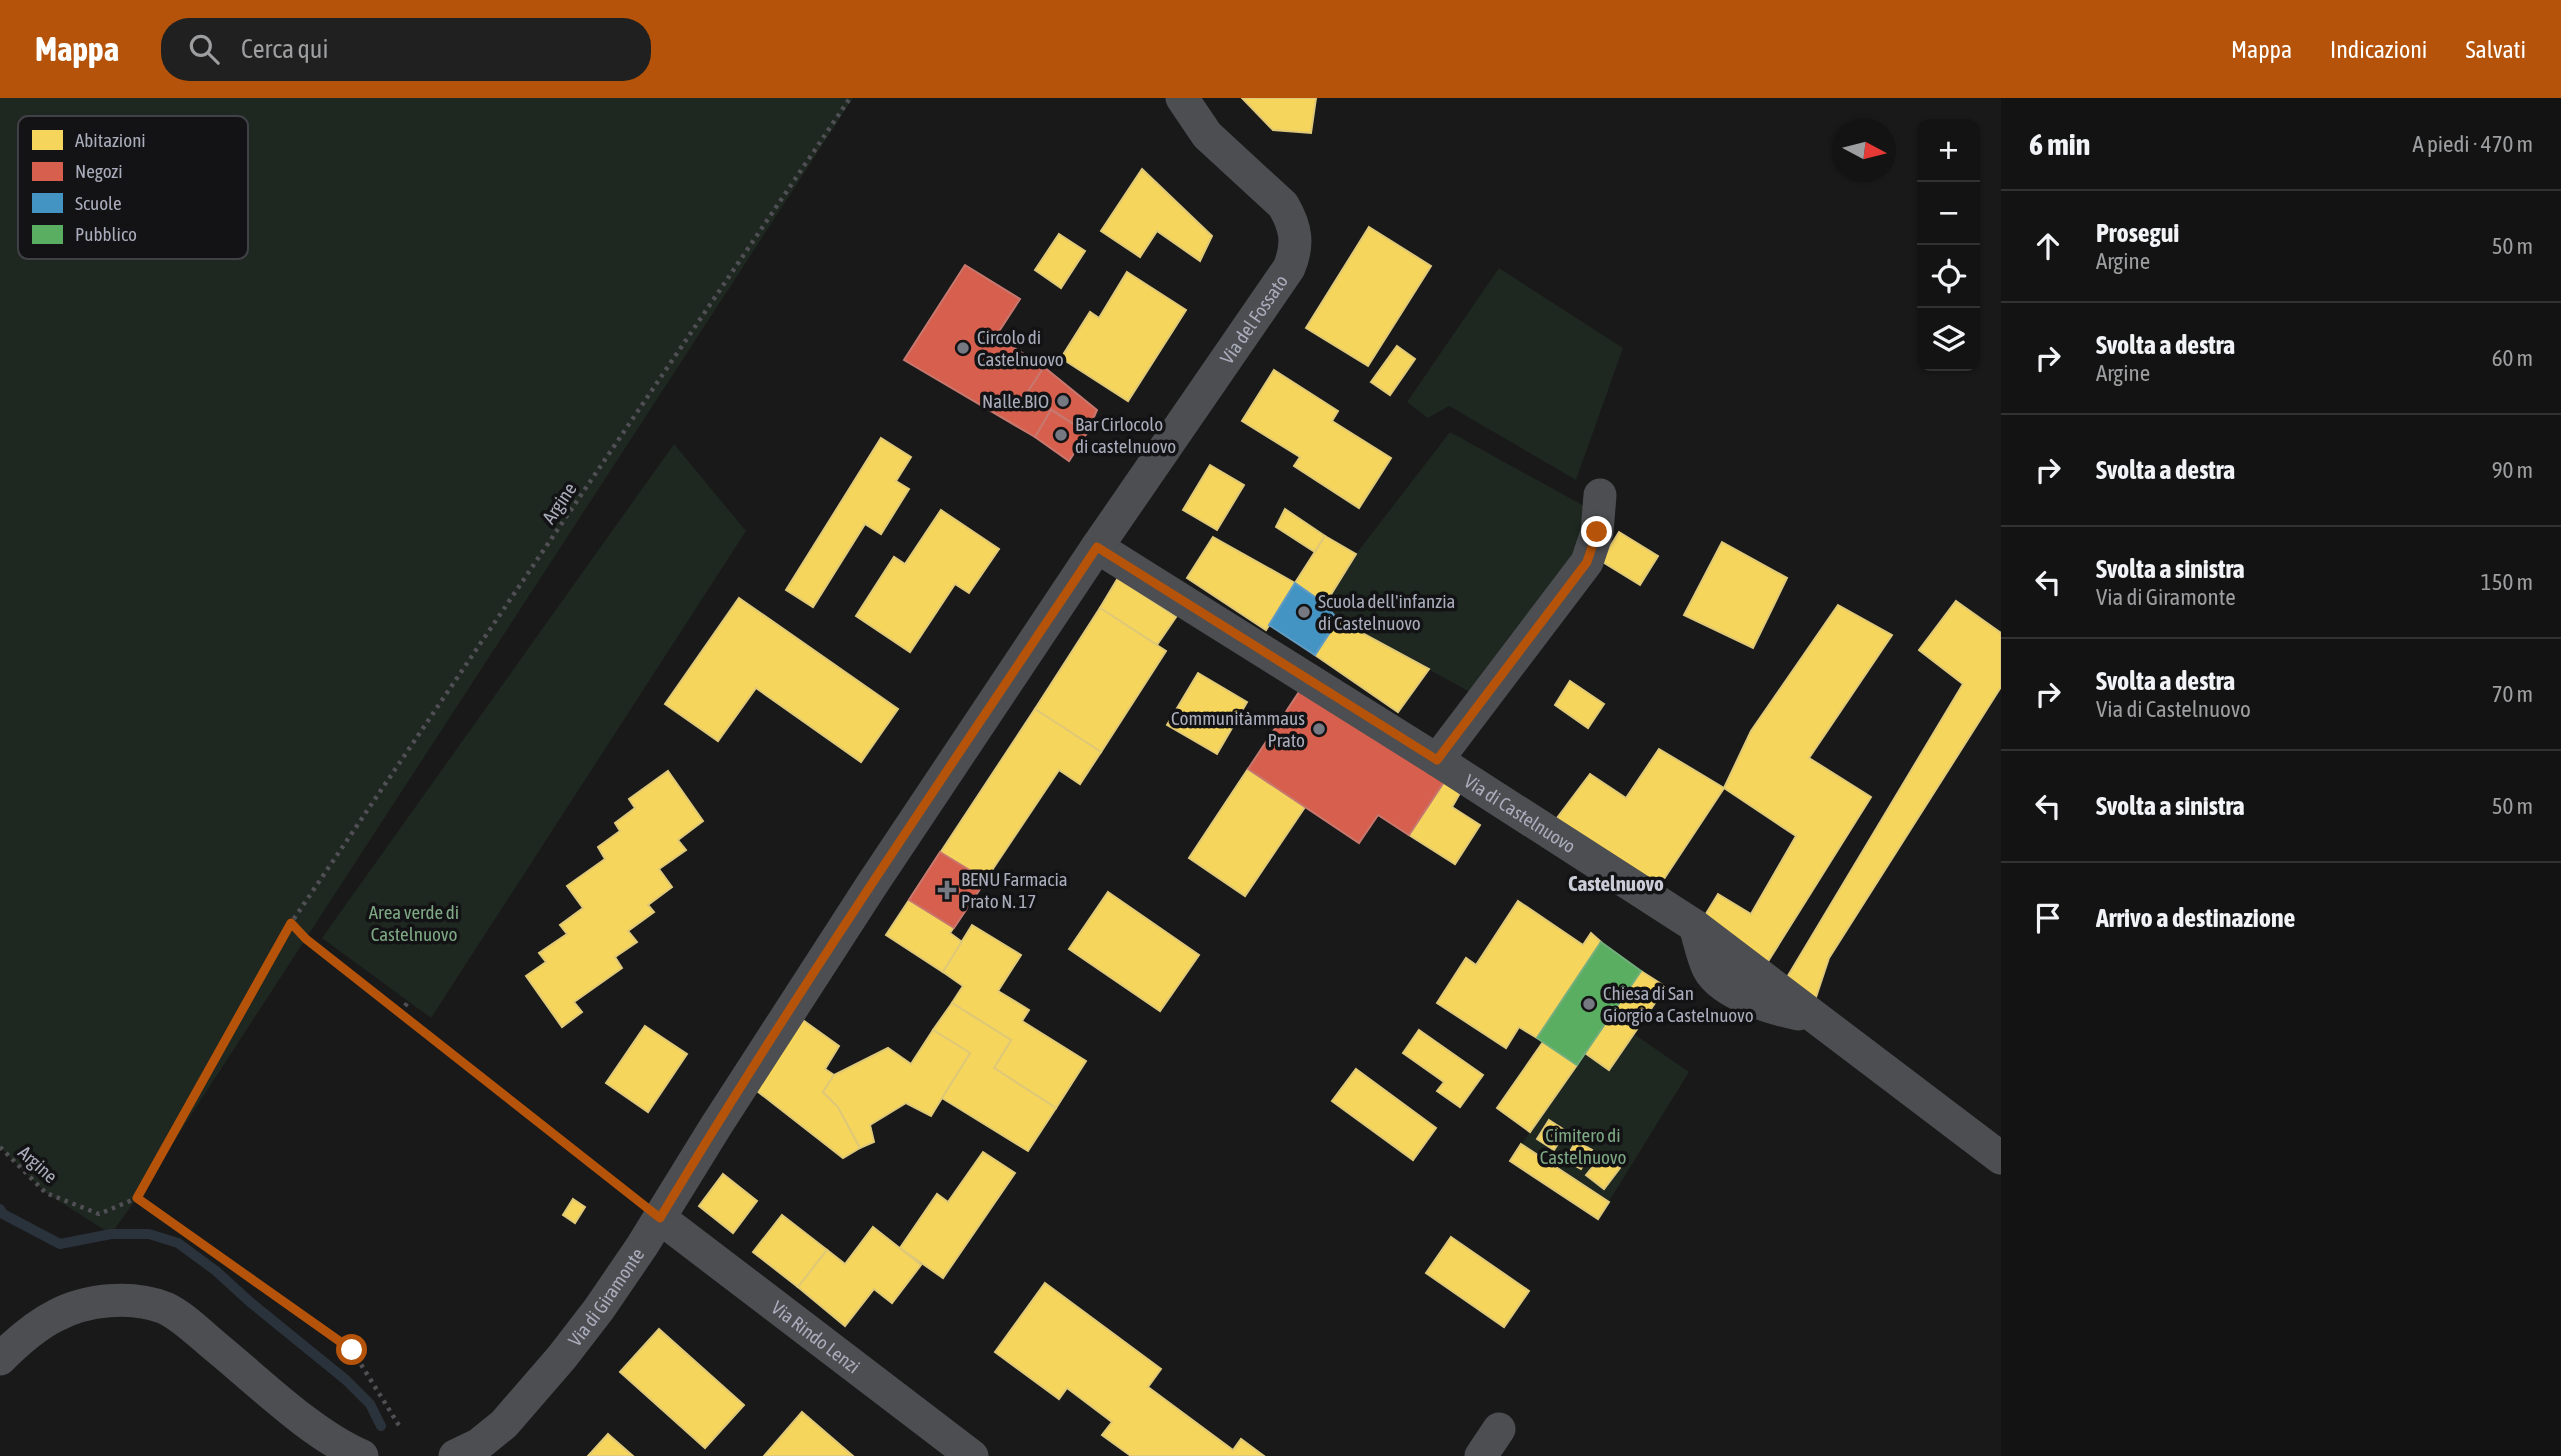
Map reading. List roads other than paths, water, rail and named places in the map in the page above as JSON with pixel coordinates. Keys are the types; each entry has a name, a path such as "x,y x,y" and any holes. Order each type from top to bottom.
{"street":[{"name":"Via del Fossato","path":"1097,547 1289,268 1294,256 1294,229 1283,205 1207,135 1195,121 1182,98"},
{"path":"1437,760 1587,562 1597,532 1600,495"},
{"name":"Via di Castelnuovo","path":"1097,547 1695,926 1709,970 1732,992 1769,1007 1816,1019 2001,1158"},
{"name":"Via di Giramonte","path":"455,1456 478,1445 504,1424 526,1401 599,1309 872,886 1097,547"},
{"name":"Via Rindo Lenzi","path":"660,1218 972,1456"},
{"path":"0,1359 56,1315 109,1301 148,1303 176,1315 317,1430 362,1456"}],"waterway":[{"path":"0,1209 3,1214 60,1244 111,1234 149,1234 178,1243 216,1271 346,1380 370,1404 381,1426"}],"place":[{"name":"Circolo di Castelnuovo","path":"963,348"},
{"name":"Nalle.BIO","path":"1063,401"},
{"name":"Bar Cirlocolo di castelnuovo","path":"1061,435"},
{"name":"Scuola dell'infanzia di Castelnuovo","path":"1304,612"},
{"name":"Communitàmmaus Prato","path":"1319,729"},
{"name":"BENU Farmacia Prato N. 17","path":"947,890"},
{"name":"Chiesa di San Giorgio a Castelnuovo","path":"1589,1004"}],"district":[{"name":"Castelnuovo","path":"1616,883"}],"park label":[{"name":"Area verde di Castelnuovo","path":"414,923"},
{"name":"Cimitero di Castelnuovo","path":"1583,1146"}]}
